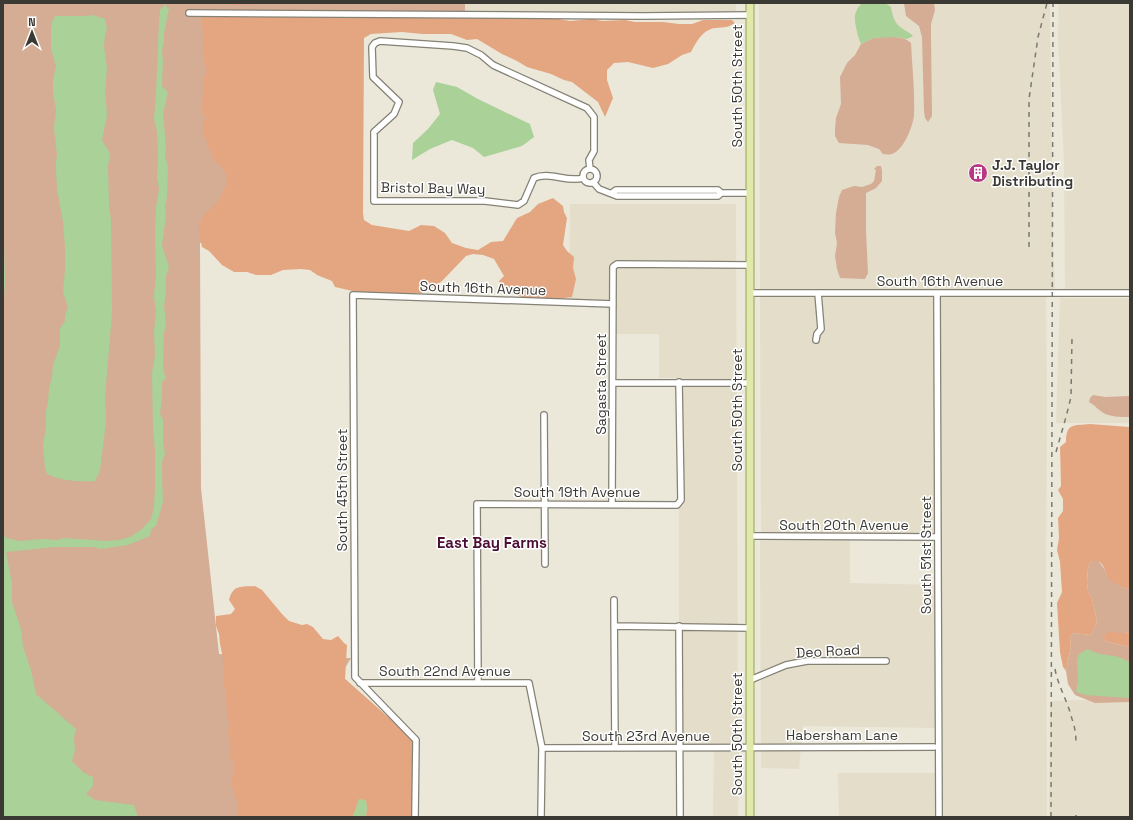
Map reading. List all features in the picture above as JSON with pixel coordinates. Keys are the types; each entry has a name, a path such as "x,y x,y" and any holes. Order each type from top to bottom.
{"main road":[{"name":"South 50th Street","path":"750,3 750,817"}],"street":[{"path":"189,13 636,16 750,15"},
{"name":"Bristol Bay Way","path":"583,178 566,179 554,176 539,176 534,178 524,201 518,205 484,201 374,201 374,132 394,114 399,102 373,77 372,48 375,43 380,41 467,48 481,55 493,65 587,108 594,117 594,151 589,160 590,169"},
{"path":"593,182 596,179 597,174 594,170 590,169 584,171 584,180 593,182 599,189 612,193 616,190 718,190 720,193 750,193"},
{"name":"Sagasta Street","path":"612,504 613,267 617,264 750,265"},
{"path":"816,340 816,334 821,329 818,292"},
{"name":"South 16th Avenue","path":"750,293 1130,293"},
{"name":"South 51st Street","path":"937,293 938,817"},
{"name":"South 16th Avenue","path":"353,295 613,304"},
{"name":"South 45th Street","path":"353,295 355,676 360,683"},
{"name":"South 19th Avenue","path":"478,682 477,504 677,505 681,500 679,382"},
{"path":"613,383 750,383"},
{"path":"544,416 545,564"},
{"name":"South 20th Avenue","path":"750,536 938,537"},
{"path":"614,600 615,748"},
{"path":"614,626 750,628"},
{"path":"679,626 680,816"},
{"name":"Deo Road","path":"750,680 786,666 807,661 886,661"},
{"name":"South 22nd Avenue","path":"360,683 478,682 529,684 542,748"},
{"path":"360,683 416,740 415,817"},
{"name":"Habersham Lane","path":"750,748 934,747"},
{"path":"541,817 542,748"},
{"name":"South 23rd Avenue","path":"542,748 750,748"}],"shaded area":[{"path":"3,3 465,3 465,15 313,15 312,244 200,243 201,488 219,654 286,658 351,658 345,668 345,679 415,741 366,817 367,807 360,799 352,817 3,817"},
{"path":"166,3 166,6 169,9 162,50 162,86 168,92 163,114 166,146 165,156 168,167 167,197 165,206 166,216 162,245 169,267 166,276 166,294 164,305 166,324 164,333 163,364 166,378 162,382 160,414 163,419 163,443 165,454 162,462 163,502 156,526 151,529 150,536 128,545 100,549 94,547 55,547 6,552 12,584 12,602 21,629 23,647 31,670 36,694 76,729 74,737 75,751 72,761 84,773 93,777 93,786 86,794 95,800 134,805 138,817 3,817 3,533 6,538 20,541 42,539 58,540 63,538 105,541 119,540 130,537 142,529 151,519 154,507 155,449 153,431 152,373 155,355 154,331 156,311 154,296 156,276 155,232 156,207 159,189 157,178 157,132 154,119 160,10"},
{"path":"230,3 278,3 232,5"},
{"path":"465,3 736,3 736,12 465,15"},
{"path":"759,3 1050,3 1053,249 1055,289 943,291 760,290"},
{"path":"862,3 885,3 891,7 897,24 913,36 907,39 897,37 873,38 861,44 856,30 855,13"},
{"path":"904,3 934,3 935,10 931,24 932,116 928,122 925,118 924,111 922,37 919,26 906,16"},
{"path":"1059,3 1130,3 1130,291 1064,291 1064,163 1058,36"},
{"path":"93,15 105,19 107,28 104,47 107,68 105,90 107,115 102,140 108,149 110,157 108,165 111,220 112,313 105,397 106,422 100,471 95,481 83,481 64,480 47,474 43,446 46,411 53,365 60,346 60,328 65,321 65,315 68,307 63,292 65,247 63,222 57,189 57,155 54,128 56,110 53,91 53,80 56,66 51,49 51,30 52,22 55,16"},
{"path":"205,15 518,18 559,19 570,21 592,19 602,21 625,20 635,22 663,22 679,24 692,24 703,20 732,20 735,23 728,27 711,29 707,31 701,36 691,52 682,55 668,64 653,68 628,62 614,63 607,70 607,80 613,98 605,117 598,102 572,82 527,67 477,39 467,40 451,34 402,32 371,34 364,38 364,220 372,225 409,231 421,225 434,226 445,233 452,243 478,250 491,242 503,241 517,218 530,212 538,204 553,198 563,206 567,218 563,245 574,257 573,268 576,279 572,297 540,300 522,297 500,288 499,281 504,276 494,259 483,255 473,254 466,256 437,285 422,293 407,294 357,292 335,287 332,281 317,275 310,270 283,270 271,275 256,275 247,272 234,272 222,265 209,251 202,247 199,232 199,225 203,216 219,200 227,183 225,172 221,166 214,161 204,135 203,122 206,118 202,112 204,87 203,78 207,72 204,61 204,34 201,18"},
{"path":"873,38 902,38 911,43 914,115 910,131 904,143 896,152 892,154 883,154 879,149 868,145 839,143 835,136 836,118 841,104 840,77 847,63 855,55 861,44"},
{"path":"436,82 457,87 478,99 530,124 534,137 522,146 484,157 473,148 452,140 430,149 412,160 413,143 428,129 440,114 433,90"},
{"path":"877,166 881,166 882,181 876,188 866,193 868,273 865,279 840,278 835,256 837,243 835,233 836,213 839,197 842,190 854,186 862,187 871,184 874,181 876,170 874,169"},
{"path":"3,199 5,282 3,315"},
{"path":"570,204 736,204 738,746 679,747 679,378 659,378 659,334 610,334 609,310 605,307 569,307"},
{"path":"813,293 935,294 937,535 861,535 761,532 760,298 763,296"},
{"path":"938,293 1046,294 1047,817 939,817"},
{"path":"1060,298 1130,298 1130,423 1056,423"},
{"path":"1093,395 1105,397 1130,396 1130,417 1119,417 1105,414 1089,402"},
{"path":"1090,424 1130,427 1130,590 1111,581 1099,561 1091,561 1088,568 1087,582 1088,591 1092,598 1097,622 1091,635 1073,633 1070,638 1071,646 1066,671 1063,667 1060,652 1057,603 1062,592 1060,562 1057,550 1059,538 1058,518 1063,511 1063,499 1058,490 1061,486 1060,447 1066,442 1066,436 1072,426"},
{"path":"760,540 850,540 850,583 938,585 938,728 803,726 799,769 761,768"},
{"path":"1091,561 1099,561 1107,576 1130,590 1130,632 1103,639 1108,642 1130,647 1130,702 1095,703 1075,695 1068,684 1066,671 1071,646 1070,638 1073,633 1091,635 1097,622 1092,598 1088,591 1087,582 1088,568"},
{"path":"255,586 262,590 289,621 302,625 307,624 313,627 323,639 331,640 338,636 347,645 345,679 415,741 414,817 366,817 367,807 360,799 352,817 238,817 237,801 232,787 234,764 230,758 229,752 231,746 228,733 229,723 227,718 224,684 224,663 219,634 216,626 216,616 231,614 235,609 229,600 233,591 239,587"},
{"path":"1108,632 1130,632 1130,647 1108,642 1103,639 1104,635"},
{"path":"1088,649 1093,652 1120,657 1130,663 1129,698 1085,695 1076,692 1078,680 1077,660 1079,654"},
{"path":"1130,700 1130,817 1049,817 1050,701"},
{"path":"714,751 739,751 738,817 713,817"},
{"path":"838,773 937,773 937,817 839,817"},
{"path":"359,799 366,800 366,817 352,817 353,816"}],"railway":[{"path":"1029,247 1029,99 1038,37 1047,3"},
{"path":"1051,817 1053,3"},
{"path":"1056,452 1071,397 1072,337"},
{"path":"1055,669 1058,682 1074,725 1076,744"}],"place":[{"name":"J.J. Taylor Distributing","path":"978,173"}],"district":[{"name":"East Bay Farms","path":"492,542"}]}
